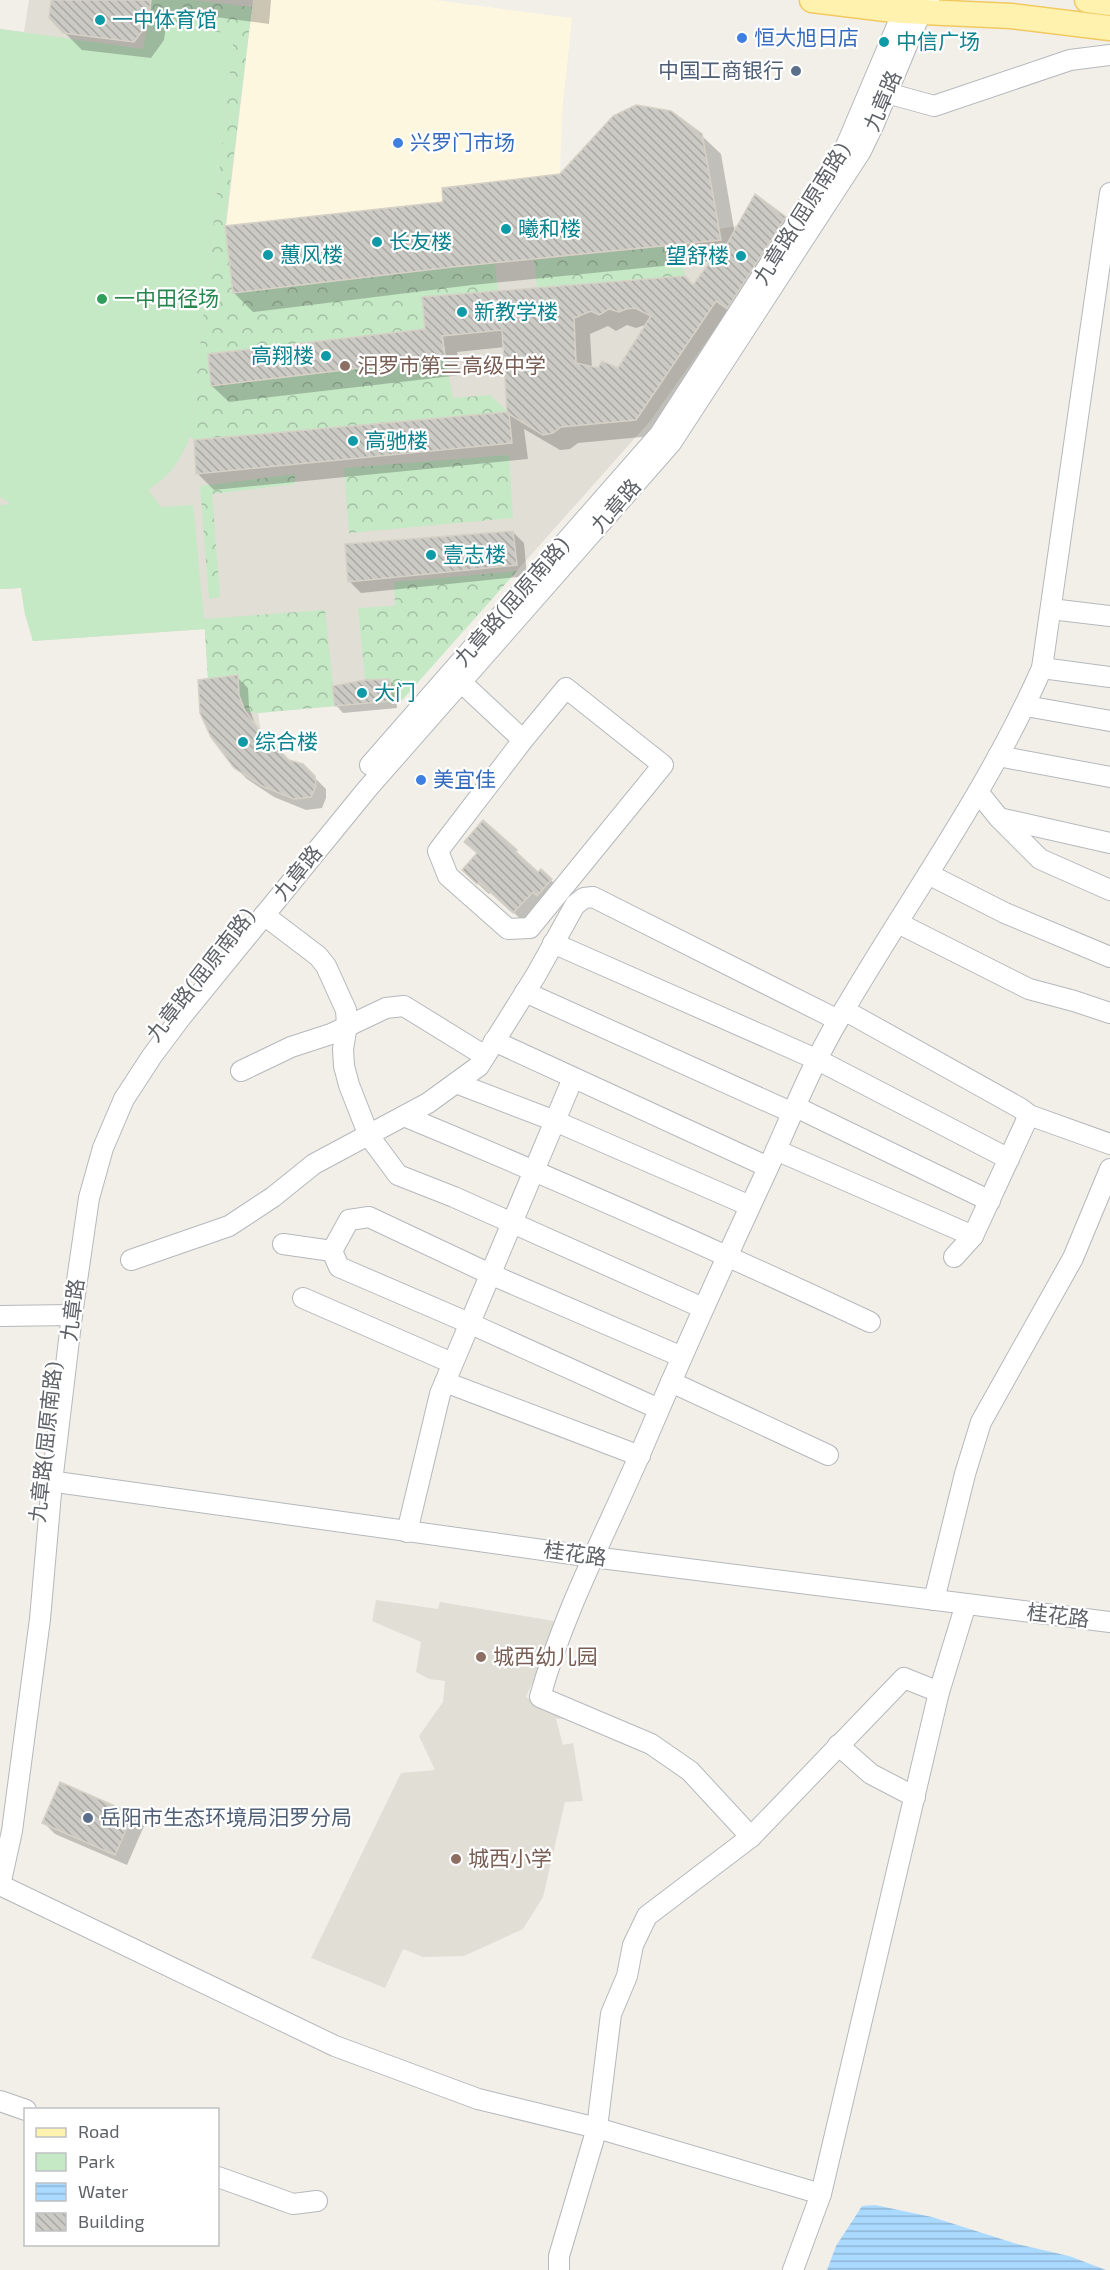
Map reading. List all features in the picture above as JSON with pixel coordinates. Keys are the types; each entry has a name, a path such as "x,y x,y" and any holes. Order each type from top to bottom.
{"main road":[{"path":"812,0 915,6 1110,28"},
{"path":"1087,0 1110,3"}],"street":[{"name":"九章路(屈原南路)","path":"66,1315 77,1196 89,1149 112,1099 141,1052 358,779 660,434 879,91 915,6"},
{"path":"879,91 934,106 1070,60 1110,55"},
{"name":"九章路","path":"0,1885 12,1831 35,1654 47,1481 66,1315 89,1198 103,1148 124,1099 182,1016 368,788 671,443 861,151 879,91"},
{"path":"751,1837 690,1771 651,1744 540,1697 547,1671 593,1557 703,1308 818,1060 841,1015 978,792 1026,706 1042,668 1110,193"},
{"path":"1051,609 1110,616"},
{"path":"1042,668 1110,676"},
{"path":"461,682 523,741"},
{"path":"566,688 663,765 530,928 508,929 448,876 438,851 523,741 566,688"},
{"path":"1026,706 1110,721"},
{"path":"998,756 1110,777"},
{"path":"978,792 999,818 1040,859 1110,890"},
{"path":"999,818 1110,843"},
{"path":"928,874 1005,913 1110,957"},
{"path":"131,1260 229,1226 273,1197 314,1164 428,1103 479,1066 575,905 584,898 593,897 841,1015 1020,1108 1029,1115 1110,1144"},
{"path":"264,915 318,956 337,987 346,1010 344,1066 349,1085 369,1136 398,1175 511,1222 703,1308"},
{"path":"898,923 1029,990 1074,1000 1110,1013"},
{"path":"554,943 818,1060 1009,1159"},
{"path":"525,992 795,1110 990,1201"},
{"path":"241,1071 291,1047 331,1034 386,1008 404,1006 490,1049 573,1078 973,1236"},
{"path":"406,1532 440,1394 573,1078"},
{"path":"456,1083 555,1121 750,1206"},
{"path":"954,1257 973,1236 1029,1115"},
{"path":"404,1116 534,1170 870,1322"},
{"path":"934,1600 965,1474 981,1422 1073,1258 1110,1169"},
{"path":"332,1251 349,1220 369,1217 490,1274 682,1357"},
{"path":"283,1244 332,1251"},
{"path":"332,1251 339,1267 659,1409"},
{"path":"303,1298 452,1363"},
{"path":"0,1316 66,1315"},
{"path":"445,1382 640,1455"},
{"path":"671,1382 828,1455"},
{"name":"九章路(屈原南路)","path":"0,1859 47,1481"},
{"name":"桂花路","path":"47,1481 593,1557 1110,1622"},
{"path":"793,2270 821,2194 939,1692 966,1604"},
{"path":"559,2270 559,2256 597,2128 611,2014 627,1976 633,1945 647,1916 751,1837 904,1678 939,1692"},
{"path":"838,1745 871,1774 915,1797"},
{"path":"0,1885 335,2046 478,2099 597,2128 821,2194"},
{"path":"0,2102 24,2109"},
{"path":"219,2177 293,2204 317,2201"}],"shaded area":[{"name":"汨罗市第三高级中学","path":"29,0 253,0 226,226 442,202 442,188 559,174 613,116 636,105 671,111 702,134 719,229 737,226 755,194 791,221 651,420 402,700 258,713 261,732 289,760 303,764 315,776 316,786 311,797 294,799 262,786 234,768 211,737 200,713 198,680 208,679 205,629 33,641 25,614 21,588 0,589 0,29 24,32"},
{"name":"兴罗门市场","path":"253,0 434,0 572,18 562,112 560,174 443,188 443,202 225,226"},
{"name":"城西小学","path":"376,1600 438,1609 440,1602 560,1622 526,1697 575,1718 556,1719 563,1745 573,1743 583,1801 565,1802 543,1897 523,1929 464,1956 423,1957 403,1949 385,1988 311,1958 401,1773 435,1770 419,1736 443,1702 445,1681 429,1679 416,1672 421,1642 372,1621"}],"green space":[{"path":"151,0 192,0 252,7 225,226 233,293 495,263 498,291 422,297 425,329 208,354 211,386 445,358 453,398 490,395 508,412 194,440 190,436 234,35 148,23"},
{"name":"一中田径场","path":"148,23 234,34 190,436 174,467 148,490 161,507 193,505 205,629 33,641 25,614 21,588 0,589 0,505 11,504 0,497 0,29 143,49"},
{"path":"679,245 685,276 537,288 534,260"},
{"path":"509,455 513,518 349,533 344,468"},
{"path":"295,474 295,484 212,494 220,597 209,599 200,486"},
{"path":"517,571 402,700 391,701 389,679 365,680 358,608 395,606 394,582"},
{"path":"325,610 335,706 258,713 245,711 208,679 204,619"}],"water":[{"path":"875,2205 932,2217 1017,2244 1069,2256 1106,2270 827,2270 836,2246 862,2206"}],"building":[{"name":"一中体育馆","path":"51,0 151,0 148,23 134,42 63,33 49,18"},
{"path":"636,105 671,111 702,134 721,240 452,267 233,293 225,226 443,202 442,188 560,174 613,116"},
{"path":"755,194 786,217 727,309 716,301 636,420 561,427 553,433 543,435 509,414 512,443 196,474 194,440 507,412 502,330 442,336 445,358 211,386 208,354 425,329 422,297 685,276 693,285 722,246 723,251","holes":["635,308 651,316 618,368 602,361 598,368 576,363 574,318 591,311 599,315 609,309 619,312"]},
{"name":"壹志楼","path":"513,531 517,565 348,582 345,544"},
{"name":"综合楼","path":"238,675 239,695 245,711 261,732 289,760 303,764 315,776 316,786 311,797 294,799 262,786 234,768 211,737 200,713 198,680"},
{"name":"大门","path":"390,679 391,701 335,706 332,686 365,680"},
{"path":"483,820 538,872 541,869 552,879 537,896 533,892 513,913 462,870 477,853 464,842"},
{"name":"岳阳市生态环境局汨罗分局","path":"60,1782 133,1814 115,1855 42,1823"}],"place":[{"name":"一中体育馆","path":"100,20"},
{"name":"恒大旭日店","path":"742,38"},
{"name":"中信广场","path":"884,42"},
{"name":"中国工商银行","path":"796,71"},
{"name":"兴罗门市场","path":"398,143"},
{"name":"曦和楼","path":"506,229"},
{"name":"长友楼","path":"377,242"},
{"name":"蕙风楼","path":"268,255"},
{"name":"望舒楼","path":"741,256"},
{"name":"一中田径场","path":"102,299"},
{"name":"新教学楼","path":"462,312"},
{"name":"高翔楼","path":"326,356"},
{"name":"汨罗市第三高级中学","path":"345,366"},
{"name":"高驰楼","path":"353,441"},
{"name":"壹志楼","path":"431,555"},
{"name":"大门","path":"362,693"},
{"name":"综合楼","path":"243,742"},
{"name":"美宜佳","path":"421,780"},
{"name":"城西幼儿园","path":"481,1657"},
{"name":"岳阳市生态环境局汨罗分局","path":"88,1818"},
{"name":"城西小学","path":"456,1859"}]}
